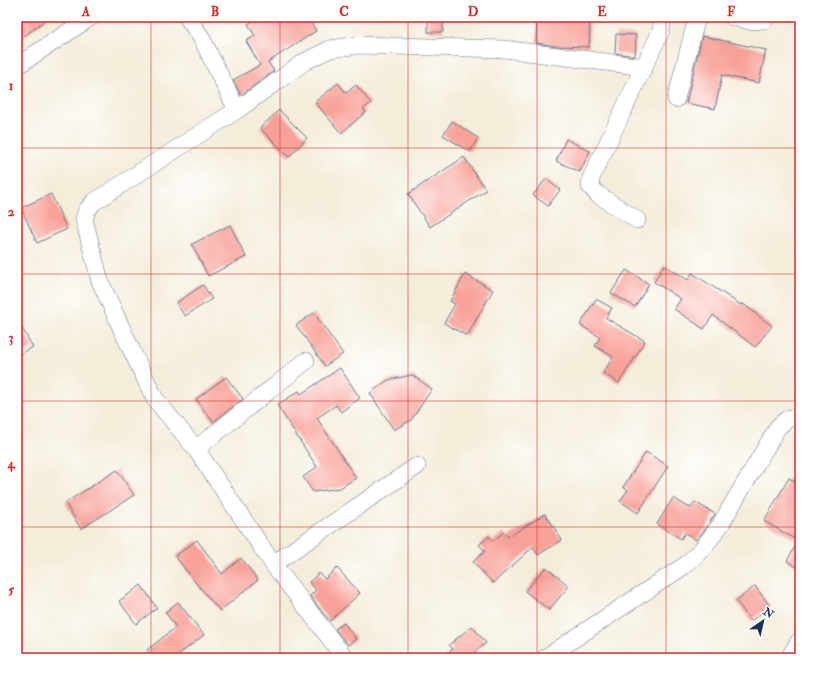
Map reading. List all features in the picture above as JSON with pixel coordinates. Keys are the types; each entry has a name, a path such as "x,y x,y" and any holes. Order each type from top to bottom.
{"street":[{"path":"17,66 91,17"},
{"path":"187,17 201,37 237,110"},
{"path":"637,220 597,194 590,186 591,178 661,31 663,17"},
{"path":"676,98 697,17"},
{"path":"734,17 750,21 764,20 766,17"},
{"path":"345,658 273,564 196,449 155,399 100,281 84,219 87,210 94,202 237,110 304,62 330,50 359,45 502,49 644,67"},
{"path":"196,449 306,361"},
{"path":"545,658 687,564 703,548 719,527 778,427 787,419 800,414"},
{"path":"273,564 417,466"},
{"path":"789,658 800,640"}],"building":[{"path":"17,17 49,17 17,42"},
{"path":"259,17 307,17 316,31 268,62 274,71 241,95 233,80 260,65 246,41 255,36 248,24"},
{"path":"428,17 443,17 443,32 428,32"},
{"path":"537,17 590,17 589,47 555,46 536,43"},
{"path":"616,34 636,35 635,56 615,53"},
{"path":"702,36 766,50 759,83 722,75 715,109 686,103"},
{"path":"338,83 346,93 356,85 371,103 363,109 366,112 341,133 315,102"},
{"path":"279,110 307,138 289,157 260,128"},
{"path":"452,121 478,138 470,152 443,135"},
{"path":"566,139 590,151 580,172 556,161"},
{"path":"464,157 486,190 430,227 408,194"},
{"path":"546,179 560,190 548,206 533,195"},
{"path":"51,194 67,229 37,243 21,208"},
{"path":"230,225 246,257 208,276 192,244"},
{"path":"664,265 688,280 692,273 741,305 742,303 772,326 755,347 713,315 704,329 674,309 681,299 654,282"},
{"path":"626,270 649,284 635,307 611,293"},
{"path":"465,274 493,290 467,336 444,323 455,304 450,301"},
{"path":"203,285 212,299 185,316 176,303"},
{"path":"596,299 612,308 606,318 645,341 619,383 603,373 613,357 595,346 600,337 580,325"},
{"path":"314,313 343,354 325,366 296,325"},
{"path":"17,320 33,347 17,356"},
{"path":"340,368 360,398 341,412 336,405 317,418 356,478 340,488 313,492 303,477 317,467 277,405 299,391 301,394"},
{"path":"412,375 432,389 411,420 394,430 370,393 388,380"},
{"path":"226,377 243,399 213,422 196,399"},
{"path":"646,452 668,466 638,513 620,501 628,490 623,487"},
{"path":"117,470 134,495 81,529 65,503"},
{"path":"789,478 800,484 800,569 787,561 798,541 764,521"},
{"path":"673,498 690,508 695,502 715,514 707,527 696,540 685,533 681,539 657,524"},
{"path":"545,514 562,540 538,555 533,547 493,583 473,562 485,551 479,545 489,536 493,541 504,532 508,537"},
{"path":"197,540 222,574 241,558 258,580 220,611 175,556"},
{"path":"546,567 569,586 549,610 525,591"},
{"path":"337,568 360,593 330,621 310,596 316,590 309,582 319,573 325,579"},
{"path":"141,585 157,608 136,624 119,601"},
{"path":"755,586 770,606 751,621 736,601"},
{"path":"178,602 204,635 174,658 153,658 147,650 176,627 165,612"},
{"path":"344,623 356,639 348,645 335,629"},
{"path":"472,626 486,643 467,658 443,658 453,649 449,645"}]}
